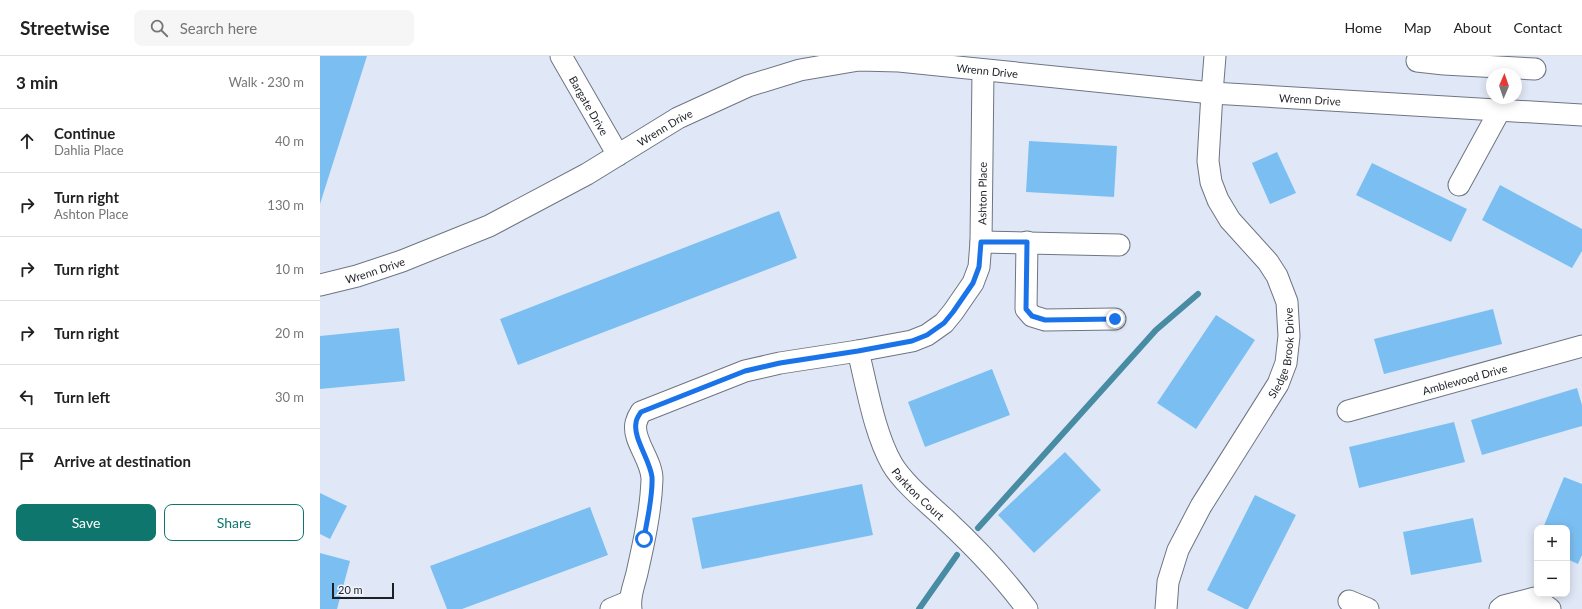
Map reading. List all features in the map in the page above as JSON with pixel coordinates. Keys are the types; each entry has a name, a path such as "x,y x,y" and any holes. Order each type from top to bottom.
{"street":[{"name":"Bargate Drive","path":"561,56 618,155"},
{"name":"Sledge Brook Drive","path":"1166,609 1168,582 1178,550 1201,506 1278,384 1286,363 1289,336 1287,302 1278,276 1268,262 1230,220 1218,200 1211,182 1208,161 1216,56"},
{"name":"Wrenn Drive","path":"320,285 357,276 402,261 489,226 587,174 678,118 743,88 800,70 859,60 899,61 983,71 1212,93 1582,115"},
{"path":"1417,61 1535,69"},
{"name":"Ashton Place","path":"624,606 637,575 651,498 652,476 646,456 637,437 635,424 641,412 745,371 780,363 912,341 927,335 944,323 973,283 979,267 981,242 983,71"},
{"path":"1459,185 1500,110"},
{"path":"981,242 1119,245"},
{"path":"1027,242 1026,309 1032,316 1045,320 1115,319"},
{"name":"Amblewood Drive","path":"1348,411 1582,346"},
{"name":"Parkton Court","path":"858,351 883,447 893,466 911,487 979,551 1027,609"},
{"path":"1500,609 1504,606 1534,598 1550,609"},
{"path":"1349,600 1368,609"}],"building":[{"path":"320,56 367,56 320,204"},
{"path":"1029,141 1117,146 1114,197 1026,192"},
{"path":"1277,152 1296,193 1270,204 1252,163"},
{"path":"1372,163 1467,209 1451,242 1356,195"},
{"path":"1500,185 1582,229 1582,251 1572,268 1482,220"},
{"path":"779,211 797,258 518,365 500,319"},
{"path":"1493,309 1502,344 1384,374 1374,339"},
{"path":"1216,315 1255,340 1196,429 1157,403"},
{"path":"399,328 405,381 320,389 320,336"},
{"path":"992,369 1010,415 925,447 908,402"},
{"path":"1577,388 1582,405 1582,426 1482,455 1471,420"},
{"path":"1454,422 1465,462 1359,488 1349,447"},
{"path":"1065,452 1101,490 1034,553 998,515"},
{"path":"1564,477 1582,484 1582,555 1578,564 1570,560 1570,525 1544,525"},
{"path":"862,484 873,535 702,569 692,518"},
{"path":"320,493 347,506 330,539 320,534"},
{"path":"1255,495 1296,515 1248,609 1245,609 1207,590"},
{"path":"590,507 608,555 462,609 447,609 430,566"},
{"path":"1473,518 1482,562 1411,575 1403,532"},
{"path":"320,553 350,561 337,609 320,609"}],"waterway":[{"path":"978,528 1156,330 1198,294"},
{"path":"919,609 957,555"}],"route":[{"path":"644,539 651,498 652,476 646,456 637,437 635,424 641,412 698,388 745,371 780,363 912,341 927,335 944,323 973,283 979,267 981,242 1027,242 1026,309 1032,316 1045,320 1115,319"}]}
